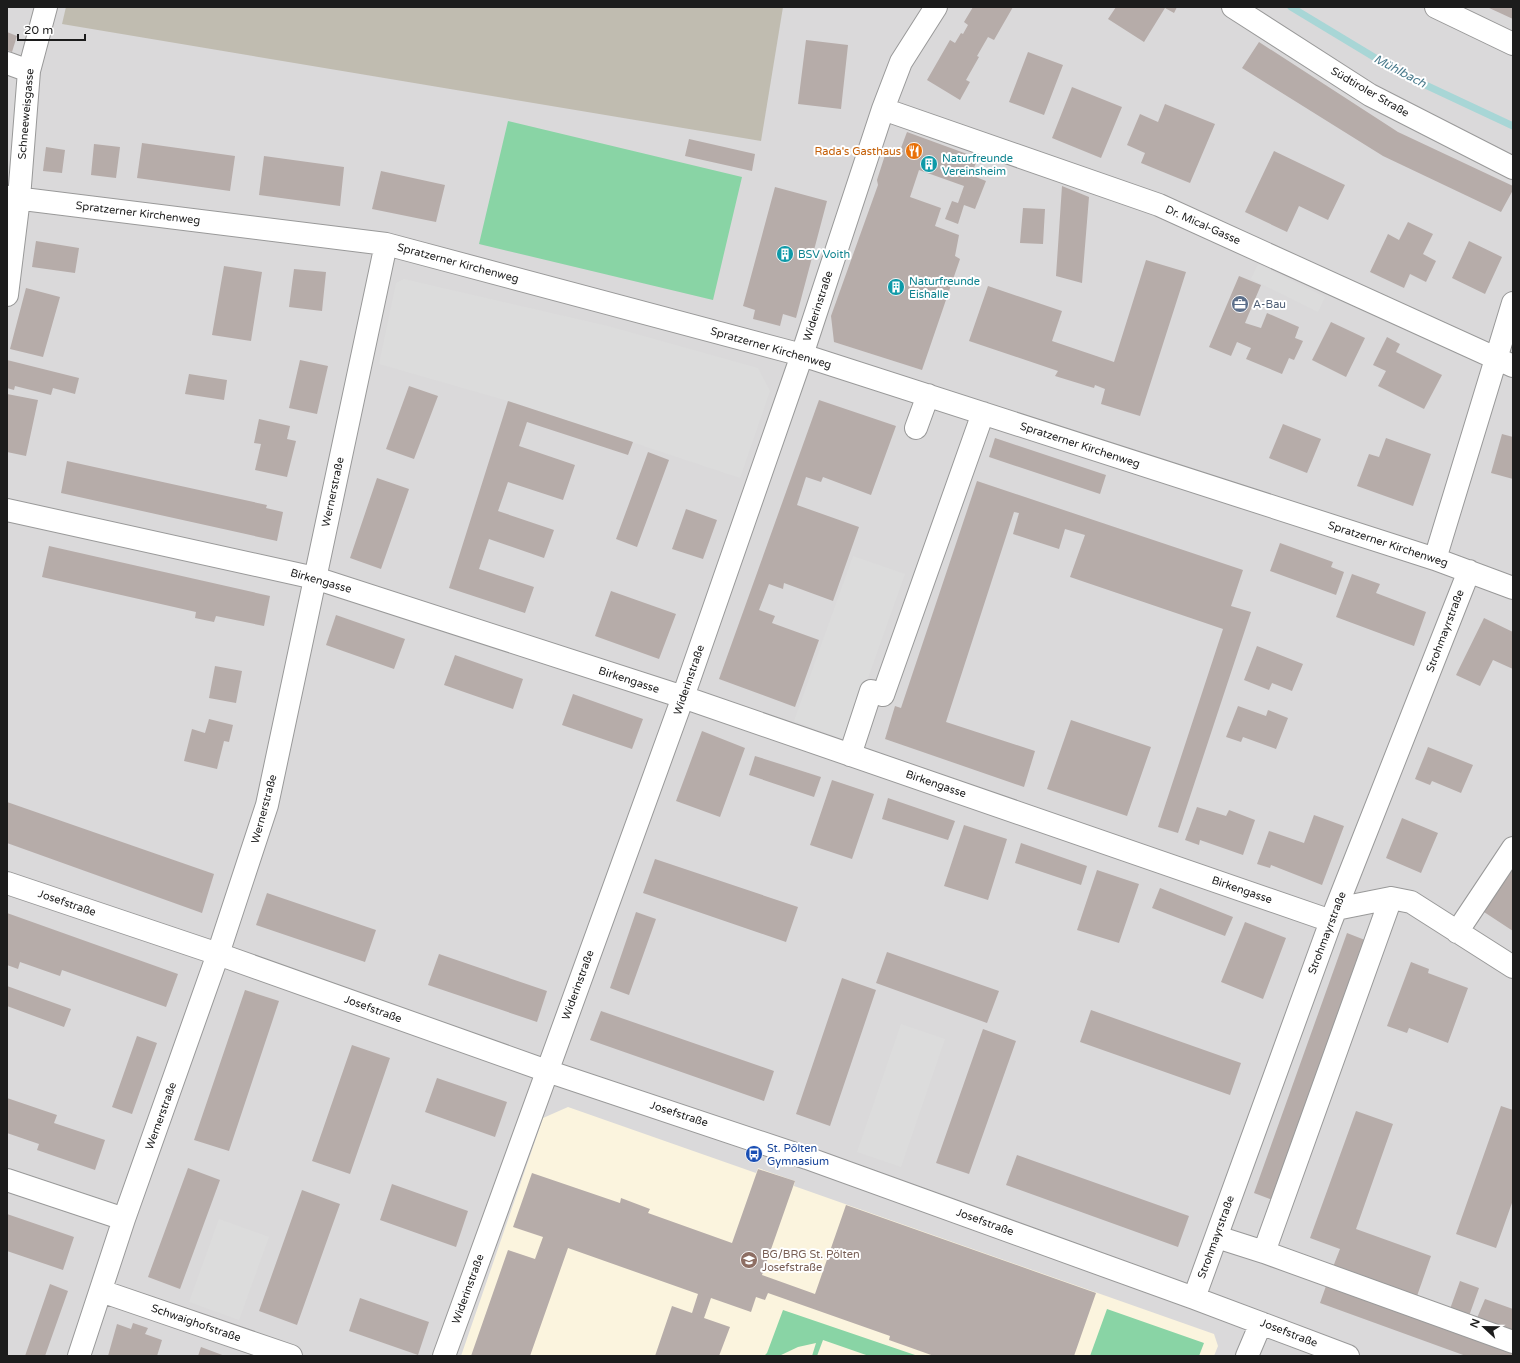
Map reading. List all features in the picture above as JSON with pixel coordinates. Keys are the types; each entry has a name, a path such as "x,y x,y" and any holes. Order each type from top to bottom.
{"street":[{"name":"Schneeweisgasse","path":"7,295 13,198 29,71 46,7"},
{"name":"Widerinstraße","path":"444,1356 546,1071 683,697 802,355 883,109 901,62 936,7"},
{"name":"Südtiroler Straße","path":"1233,7 1370,95 1513,168"},
{"path":"1436,7 1513,44"},
{"path":"7,63 29,71"},
{"name":"Dr. Mical-Gasse","path":"883,109 1159,205 1505,362"},
{"name":"Spratzerner Kirchenweg","path":"13,198 386,244 802,355 1435,559 1513,588"},
{"name":"Wernerstraße","path":"79,1356 124,1219 218,954 268,805 386,244"},
{"path":"1435,559 1505,362 1513,303"},
{"path":"916,428 928,395"},
{"path":"850,755 871,691 883,695 983,413"},
{"name":"Birkengasse","path":"7,510 315,578 683,697 850,755 1333,915"},
{"name":"Strohmayrstraße","path":"1194,1298 1333,915 1469,571"},
{"path":"1457,932 1513,848"},
{"name":"Josefstraße","path":"7,883 218,954 546,1071 761,1141 1261,1322 1348,1356"},
{"path":"1264,1252 1391,898"},
{"path":"1333,915 1391,898 1411,902 1513,967"},
{"path":"7,1180 124,1219"},
{"path":"1217,1237 1264,1252 1513,1342"},
{"name":"Schwaighofstraße","path":"101,1291 291,1356"},
{"path":"1247,1356 1261,1322"}],"shaded area":[{"path":"7,7 1513,7 1513,1356 7,1356"},
{"path":"66,7 783,7 761,141 62,24"},
{"path":"1258,264 1325,297 1318,312 1251,279"},
{"path":"404,279 608,326 758,368 770,391 740,478 508,401 379,364 396,283"},
{"path":"853,556 905,574 846,740 794,721"},
{"path":"901,1024 945,1039 901,1167 857,1152"},
{"name":"BG/BRG St. Pölten Josefstraße","path":"568,1107 756,1173 758,1168 795,1181 794,1186 1214,1334 1218,1346 1214,1356 461,1356 543,1118"},
{"path":"219,1219 269,1237 239,1320 189,1302"}],"green space":[{"path":"508,121 742,177 713,300 479,244"},
{"path":"1107,1309 1204,1343 1199,1356 1090,1356"},
{"path":"783,1310 918,1356 869,1356 823,1340 817,1356 812,1356 816,1343 798,1347 779,1356 764,1356 767,1353"}],"building":[{"path":"973,7 1013,7 994,40 988,37 977,56 979,57 966,80 970,82 960,100 927,80 950,40 955,43 961,33 963,34 968,25 964,22"},
{"path":"1116,7 1177,7 1174,13 1165,8 1144,42 1108,19"},
{"path":"1487,7 1513,7 1513,19"},
{"path":"7,32 17,36 12,52 7,50"},
{"path":"806,40 848,45 841,109 798,104"},
{"path":"1259,42 1398,132 1513,186 1513,190 1501,212 1383,156 1242,68"},
{"path":"1028,52 1063,65 1044,115 1009,102"},
{"path":"1072,87 1122,107 1101,158 1052,138"},
{"path":"1165,104 1215,124 1190,183 1141,163 1145,153 1127,145 1140,114 1158,122"},
{"name":"Naturfreunde Eishalle","path":"907,132 978,158 971,175 986,181 975,209 964,205 958,224 945,219 952,201 958,203 964,186 919,170 910,197 941,208 935,226 959,235 955,256 960,259 922,370 834,342 831,316 878,185 877,180 886,152 898,156"},
{"path":"689,139 755,154 752,171 685,156"},
{"path":"142,143 235,156 230,191 137,178"},
{"path":"94,144 120,147 116,178 91,175"},
{"path":"46,147 65,150 62,173 43,171"},
{"path":"1274,151 1345,185 1328,220 1299,206 1287,232 1245,212"},
{"path":"264,156 344,167 340,206 259,195"},
{"path":"381,171 445,185 436,222 372,209"},
{"path":"1062,186 1089,197 1082,283 1056,276"},
{"name":"BSV Voith","path":"775,187 827,201 796,318 783,314 780,326 753,319 755,310 743,306"},
{"path":"1023,208 1045,209 1043,244 1020,243"},
{"path":"1408,222 1433,234 1423,254 1436,261 1426,282 1410,274 1404,288 1370,272 1388,234 1399,240"},
{"path":"36,241 79,248 75,273 32,267"},
{"path":"1469,241 1502,257 1485,294 1452,278"},
{"path":"1146,260 1186,272 1140,416 1101,404 1105,389 1095,385 1094,388 1055,376 1058,371 969,341 988,286 1062,311 1052,341 1114,362"},
{"path":"224,266 262,272 251,341 212,335"},
{"path":"294,269 326,272 322,311 289,307"},
{"path":"1239,276 1261,285 1245,323 1261,328 1267,313 1299,327 1295,338 1303,341 1294,360 1289,358 1282,374 1246,359 1251,348 1237,342 1231,356 1209,347"},
{"path":"26,288 60,297 43,357 10,349"},
{"path":"1331,322 1365,338 1346,377 1312,360"},
{"path":"1387,337 1400,344 1396,352 1442,375 1424,409 1378,386 1386,371 1373,365"},
{"path":"7,360 79,378 75,394 53,388 51,395 15,386 14,390 7,388"},
{"path":"300,360 328,366 317,414 289,408"},
{"path":"189,374 227,380 224,400 185,394"},
{"path":"409,386 438,396 414,459 386,449"},
{"path":"7,394 38,400 26,456 7,452"},
{"path":"819,400 896,426 871,495 823,477 821,482 806,477 797,505 859,527 833,601 784,583 783,589 769,584 759,610 775,616 772,623 819,640 795,707 719,679"},
{"path":"508,401 633,442 628,455 527,422 519,446 575,465 563,500 508,482 498,511 554,530 544,558 489,539 479,569 534,587 525,613 449,588"},
{"path":"259,419 290,426 287,439 296,441 287,477 255,470 261,444 254,443"},
{"path":"1283,424 1321,439 1307,473 1269,458"},
{"path":"1502,434 1513,437 1513,479 1491,473"},
{"path":"995,438 1106,475 1100,494 989,457"},
{"path":"1386,438 1431,454 1413,506 1357,486 1369,454 1379,457"},
{"path":"648,452 669,460 637,547 616,539"},
{"path":"67,461 267,505 266,508 283,512 277,541 61,493"},
{"path":"377,478 409,489 381,569 350,558"},
{"path":"977,481 1243,570 1231,606 1251,612 1178,833 1158,827 1223,629 1070,577 1085,535 1065,529 1059,549 1013,534 1019,513 1014,512 946,722 1035,751 1024,787 885,739 895,706 901,708"},
{"path":"686,509 717,520 703,559 672,549"},
{"path":"1280,543 1333,562 1331,567 1344,572 1336,595 1270,571"},
{"path":"49,546 270,596 264,626 216,616 214,622 195,618 196,612 42,577"},
{"path":"1352,574 1380,584 1376,593 1426,612 1414,646 1336,617"},
{"path":"611,591 676,614 659,659 595,636"},
{"path":"336,615 405,639 394,669 326,645"},
{"path":"1484,618 1513,632 1513,669 1493,660 1480,686 1456,675"},
{"path":"1257,646 1303,664 1292,691 1272,683 1269,690 1244,680"},
{"path":"455,655 523,679 513,709 444,685"},
{"path":"215,666 242,671 236,703 209,698"},
{"path":"573,694 643,719 632,749 562,725"},
{"path":"1238,706 1266,716 1268,710 1288,718 1276,749 1243,737 1241,742 1226,737"},
{"path":"209,719 233,725 229,742 224,741 217,769 184,761 192,729 205,733"},
{"path":"1071,720 1151,747 1127,816 1047,789"},
{"path":"702,731 745,748 720,817 676,801"},
{"path":"1428,747 1473,765 1461,793 1432,781 1430,785 1415,779"},
{"path":"755,756 821,777 814,797 749,775"},
{"path":"832,780 874,794 852,859 810,845"},
{"path":"888,798 955,821 948,840 882,819"},
{"path":"7,802 214,874 202,913 7,843"},
{"path":"1197,807 1226,816 1229,810 1255,820 1243,855 1200,840 1199,845 1185,840"},
{"path":"1314,815 1344,826 1322,885 1271,865 1270,868 1257,864 1269,831 1304,843"},
{"path":"1402,818 1438,833 1421,873 1386,858"},
{"path":"964,825 1007,839 988,900 944,886"},
{"path":"1021,843 1087,866 1081,885 1015,863"},
{"path":"655,859 798,907 786,942 643,893"},
{"path":"1513,868 1513,931 1484,912"},
{"path":"1097,870 1139,884 1119,943 1077,930"},
{"path":"1160,888 1233,917 1225,936 1152,908"},
{"path":"267,893 376,930 365,962 256,925"},
{"path":"636,912 656,919 629,995 610,988"},
{"path":"7,913 178,974 166,1007 62,970 60,976 20,962 18,969 7,965"},
{"path":"1245,922 1286,938 1263,999 1221,982"},
{"path":"1347,933 1365,940 1273,1200 1254,1193"},
{"path":"887,952 999,991 987,1023 876,983"},
{"path":"439,954 547,991 537,1022 428,985"},
{"path":"1411,962 1429,969 1428,973 1468,988 1448,1043 1409,1028 1407,1033 1387,1026"},
{"path":"842,978 876,990 830,1126 796,1114"},
{"path":"7,986 71,1009 64,1027 7,1006"},
{"path":"245,990 279,1001 229,1151 194,1140"},
{"path":"1091,1010 1241,1063 1230,1095 1080,1042"},
{"path":"601,1011 774,1071 764,1101 590,1040"},
{"path":"983,1029 1016,1041 969,1174 936,1163"},
{"path":"137,1036 157,1043 132,1114 112,1107"},
{"path":"352,1045 390,1058 350,1174 312,1161"},
{"path":"437,1078 507,1102 495,1137 425,1112"},
{"path":"7,1098 57,1115 54,1123 105,1140 95,1170 37,1150 39,1144 7,1133"},
{"path":"1501,1106 1513,1110 1513,1200 1496,1248 1456,1234"},
{"path":"1356,1111 1393,1124 1356,1229 1431,1256 1417,1296 1333,1267 1340,1249 1310,1238"},
{"path":"1017,1155 1189,1216 1178,1247 1006,1185"},
{"path":"188,1168 220,1180 180,1289 148,1277"},
{"path":"758,1169 795,1181 762,1275 815,1294 846,1205 1096,1293 1074,1356 934,1356 889,1340 890,1336 768,1293 765,1300 756,1297 751,1312 711,1298 704,1318 730,1327 719,1356 655,1356 672,1306 692,1313 698,1294 568,1248 530,1356 471,1356 508,1250 535,1259 543,1237 513,1227 532,1173 620,1203 621,1198 650,1209 648,1213 732,1243"},
{"path":"392,1184 468,1211 456,1247 380,1220"},
{"path":"302,1190 340,1204 297,1325 259,1311"},
{"path":"7,1214 74,1237 63,1270 7,1251"},
{"path":"1460,1281 1479,1288 1469,1316 1450,1309"},
{"path":"50,1284 68,1291 45,1356 25,1356"},
{"path":"1326,1286 1513,1354 1513,1356 1466,1356 1320,1303"},
{"path":"360,1298 429,1322 418,1355 349,1331"},
{"path":"1485,1299 1513,1309 1513,1331 1477,1318"},
{"path":"133,1323 148,1328 145,1334 162,1340 157,1356 108,1356 117,1324 131,1329"},
{"path":"201,1347 225,1356 198,1356"}],"waterway":[{"name":"Mühlbach","path":"1291,7 1402,74 1513,126"}],"place":[{"name":"Rada's Gasthaus","path":"914,151"},
{"name":"Naturfreunde Vereinsheim","path":"929,164"},
{"name":"BSV Voith","path":"785,254"},
{"name":"Naturfreunde Eishalle","path":"896,287"},
{"name":"A-Bau","path":"1240,304"},
{"name":"St. Pölten Gymnasium","path":"754,1154"},
{"name":"BG/BRG St. Pölten Josefstraße","path":"749,1260"}]}
